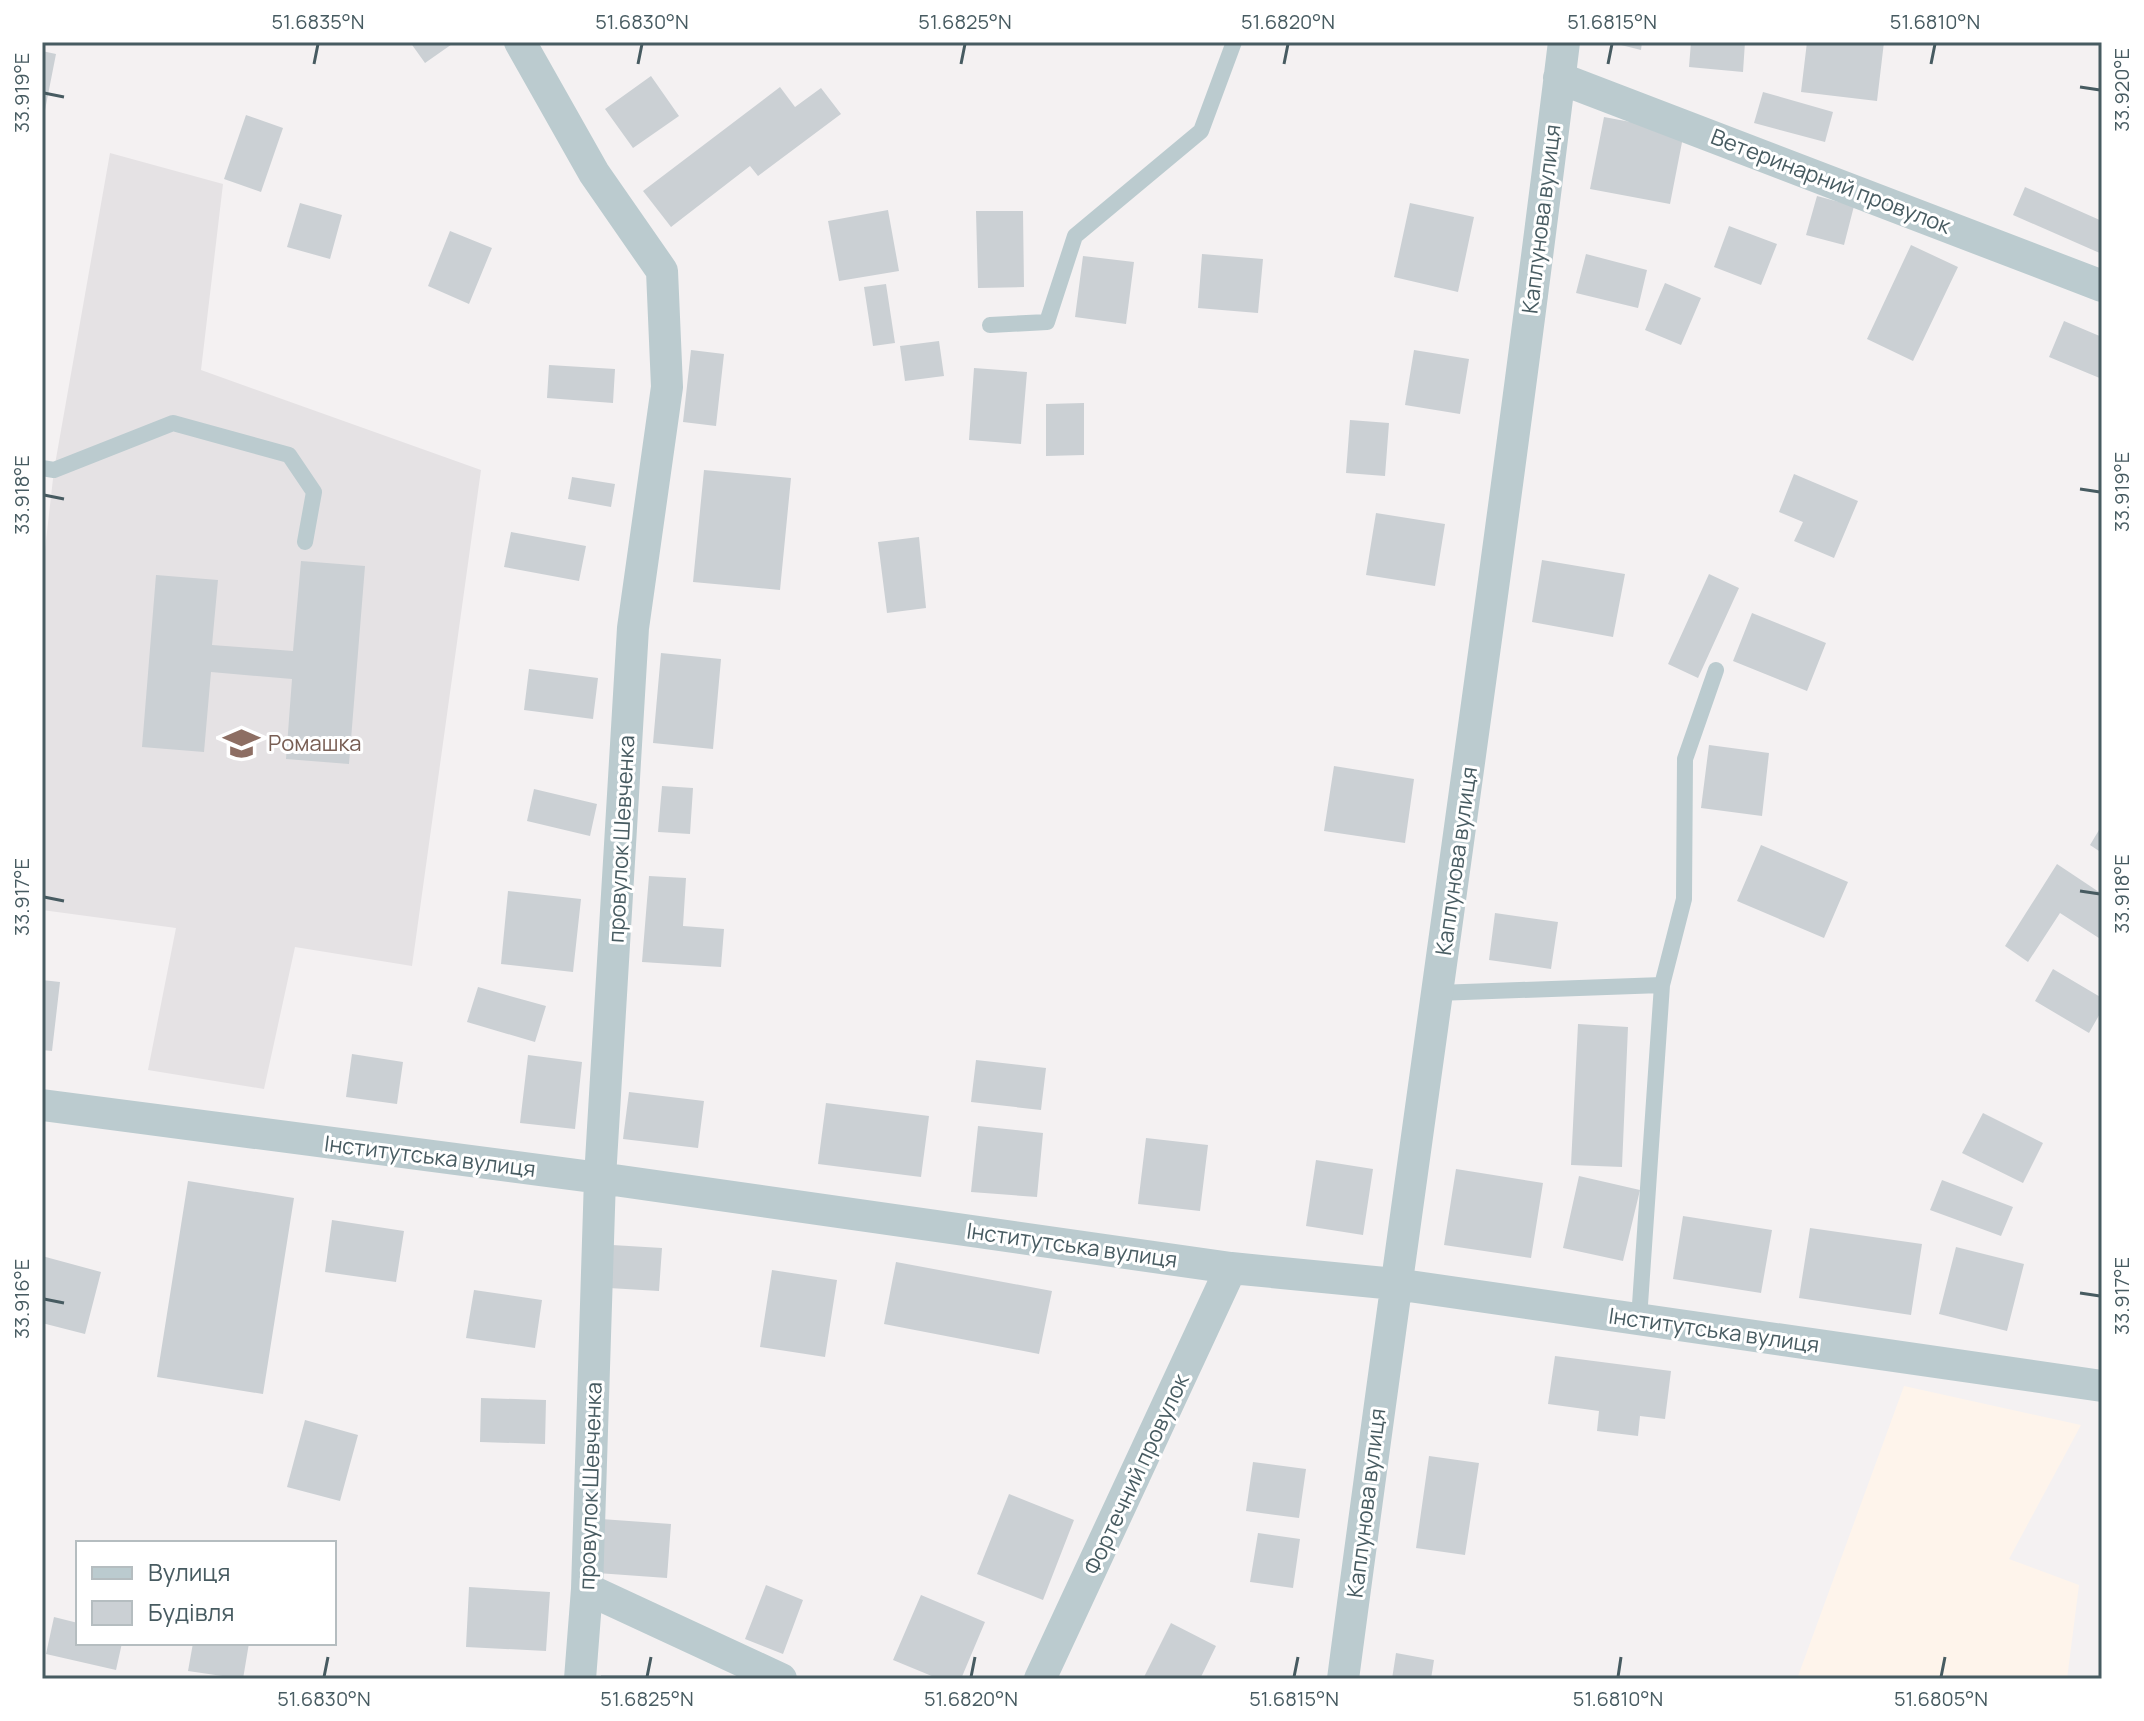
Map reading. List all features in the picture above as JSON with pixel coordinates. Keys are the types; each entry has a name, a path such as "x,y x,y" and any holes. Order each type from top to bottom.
{"street":[{"name":"провулок Шевченка","path":"520,42 594,173 662,271 667,387 633,628 600,1178 587,1589 580,1679"},
{"name":"Каплунова вулиця","path":"1343,1679 1395,1284 1492,614 1564,42"},
{"name":"Ветеринарний провулок","path":"1559,78 2102,286"},
{"name":"Інститутська вулиця","path":"42,1105 600,1178 1231,1268 1395,1284 2102,1386"},
{"name":"Фортечний провулок","path":"1040,1679 1231,1268"},
{"path":"587,1589 781,1679"}],"lane":[{"path":"990,325 1047,322 1075,236 1201,131 1234,42"},
{"path":"42,468 54,470 173,423 289,455 314,492 305,542"},
{"path":"1639,1319 1662,985 1684,899 1685,759 1716,670"},
{"path":"1437,993 1662,985"}],"shaded area":[{"name":"Ромашка","path":"110,153 223,184 201,370 481,470 412,966 295,947 264,1089 148,1070 176,928 42,910 42,576 54,470"},
{"path":"1904,1386 2081,1425 2009,1559 2079,1585 2067,1679 1797,1679"}],"building":[{"path":"410,42 455,42 425,63"},
{"path":"1609,42 1642,42 1641,50"},
{"path":"1691,42 1745,42 1743,72 1689,67"},
{"path":"1807,42 1884,42 1877,101 1801,92"},
{"path":"42,51 56,54 45,110 42,109"},
{"path":"651,76 679,116 633,148 605,109"},
{"path":"780,87 795,107 821,88 841,114 758,176 750,166 671,227 643,191"},
{"path":"1763,92 1833,112 1825,142 1754,123"},
{"path":"246,115 283,128 261,192 224,179"},
{"path":"1604,117 1684,132 1670,204 1590,189"},
{"path":"2025,187 2102,221 2102,254 2013,215"},
{"path":"1817,196 1854,206 1844,245 1806,235"},
{"path":"300,203 342,215 330,259 287,247"},
{"path":"1410,203 1474,217 1458,292 1394,277"},
{"path":"888,210 899,271 839,281 828,221"},
{"path":"976,211 1023,211 1024,287 978,288"},
{"path":"1729,226 1777,244 1761,285 1714,267"},
{"path":"450,231 492,248 469,304 428,286"},
{"path":"1911,245 1958,267 1913,361 1867,339"},
{"path":"1202,254 1263,259 1258,313 1198,308"},
{"path":"1586,254 1647,270 1638,308 1576,293"},
{"path":"1083,256 1134,262 1126,324 1075,317"},
{"path":"1665,283 1701,298 1681,345 1645,330"},
{"path":"886,284 895,343 873,346 864,287"},
{"path":"2064,321 2102,337 2102,379 2049,357"},
{"path":"939,341 944,376 905,381 900,346"},
{"path":"691,350 724,354 716,426 683,422"},
{"path":"1414,350 1469,359 1460,414 1405,405"},
{"path":"549,365 615,369 613,403 547,398"},
{"path":"974,368 1027,372 1021,444 969,440"},
{"path":"1084,403 1084,455 1046,456 1046,404"},
{"path":"1350,420 1389,423 1385,476 1346,473"},
{"path":"704,470 791,478 780,590 693,582"},
{"path":"1794,474 1858,501 1834,558 1794,541 1803,522 1779,512"},
{"path":"572,477 615,484 611,507 568,499"},
{"path":"1376,513 1445,524 1435,586 1366,575"},
{"path":"511,532 586,546 579,581 504,567"},
{"path":"919,537 926,608 887,613 878,542"},
{"path":"1542,560 1625,574 1613,637 1532,622"},
{"path":"301,561 365,566 349,764 286,759 292,679 211,672 204,752 142,747 156,575 218,580 212,645 293,651"},
{"path":"1709,574 1739,588 1698,678 1668,664"},
{"path":"1752,613 1826,643 1807,691 1733,661"},
{"path":"661,653 721,659 713,749 653,743"},
{"path":"529,669 598,678 593,719 524,710"},
{"path":"1709,745 1769,753 1762,816 1701,808"},
{"path":"1334,766 1414,779 1405,843 1324,831"},
{"path":"662,786 693,788 690,834 658,832"},
{"path":"534,789 597,804 590,836 527,821"},
{"path":"2102,825 2102,853 2090,845"},
{"path":"1761,845 1848,882 1824,938 1737,901"},
{"path":"2057,864 2102,894 2102,940 2060,913 2028,962 2005,946"},
{"path":"649,876 686,878 683,926 724,929 721,967 642,962"},
{"path":"508,891 581,899 573,972 501,964"},
{"path":"1495,913 1558,922 1551,969 1489,960"},
{"path":"2053,969 2102,998 2102,1010 2089,1033 2035,1001"},
{"path":"42,980 60,982 52,1051 42,1050"},
{"path":"478,987 546,1006 535,1042 467,1022"},
{"path":"1578,1024 1628,1027 1622,1167 1571,1165"},
{"path":"352,1054 403,1062 397,1104 346,1097"},
{"path":"528,1055 582,1062 575,1129 520,1123"},
{"path":"976,1060 1046,1068 1041,1110 971,1102"},
{"path":"629,1092 704,1101 698,1148 623,1139"},
{"path":"826,1103 929,1116 921,1177 818,1164"},
{"path":"1983,1113 2043,1143 2023,1183 1962,1153"},
{"path":"978,1126 1043,1133 1037,1197 971,1192"},
{"path":"1146,1138 1208,1145 1200,1211 1138,1204"},
{"path":"1316,1160 1373,1169 1363,1235 1306,1226"},
{"path":"1456,1169 1543,1183 1531,1258 1444,1245"},
{"path":"1579,1176 1640,1190 1623,1261 1563,1248"},
{"path":"1942,1180 2013,1207 2001,1236 1930,1210"},
{"path":"188,1181 294,1198 263,1394 157,1377"},
{"path":"1683,1216 1772,1230 1761,1293 1673,1279"},
{"path":"332,1220 404,1231 396,1282 325,1272"},
{"path":"1810,1228 1922,1244 1911,1315 1799,1298"},
{"path":"612,1245 662,1248 659,1291 609,1288"},
{"path":"1956,1247 2024,1264 2007,1331 1939,1314"},
{"path":"42,1256 101,1272 85,1334 42,1323"},
{"path":"896,1262 1052,1291 1039,1354 884,1324"},
{"path":"772,1270 837,1280 825,1357 760,1347"},
{"path":"474,1290 542,1300 535,1348 466,1338"},
{"path":"1555,1356 1671,1371 1665,1419 1640,1416 1638,1436 1597,1431 1599,1411 1548,1404"},
{"path":"481,1398 546,1400 545,1444 480,1442"},
{"path":"305,1420 358,1435 340,1501 287,1487"},
{"path":"1429,1456 1479,1463 1465,1555 1416,1548"},
{"path":"1253,1462 1306,1469 1299,1518 1246,1511"},
{"path":"1009,1494 1074,1520 1043,1600 977,1574"},
{"path":"601,1519 671,1524 667,1578 597,1573"},
{"path":"1258,1533 1300,1539 1293,1588 1250,1582"},
{"path":"766,1585 803,1600 783,1654 745,1639"},
{"path":"469,1587 550,1592 546,1651 466,1647"},
{"path":"921,1595 985,1622 961,1679 939,1679 893,1660"},
{"path":"54,1617 76,1622 76,1645 122,1645 116,1670 46,1654"},
{"path":"1171,1623 1216,1646 1200,1679 1143,1679"},
{"path":"193,1645 249,1645 243,1679 188,1671"},
{"path":"1396,1653 1434,1660 1431,1679 1392,1679"},
{"path":"601,1675 646,1675 646,1679 601,1679"}],"place":[{"name":"Ромашка","path":"242,743"}]}
